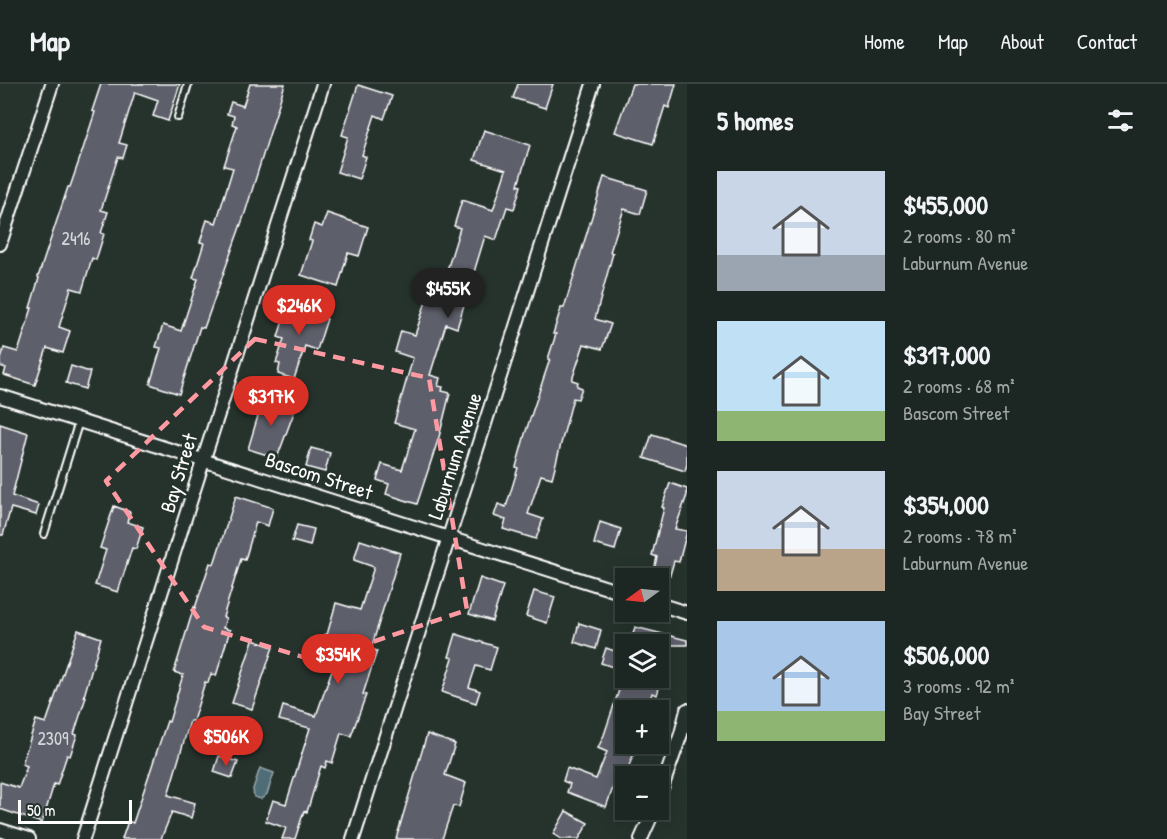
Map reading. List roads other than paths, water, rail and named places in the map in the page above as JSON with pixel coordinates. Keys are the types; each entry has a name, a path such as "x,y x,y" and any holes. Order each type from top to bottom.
{"street":[{"path":"0,244 52,84"},
{"name":"Bay Street","path":"83,839 322,84"},
{"name":"Laburnum Avenue","path":"353,839 593,84"},
{"name":"Bascom Street","path":"0,396 615,591"},
{"path":"669,607 687,613"},
{"path":"669,768 687,710"},
{"path":"641,839 650,820"},
{"path":"0,830 28,839"}],"lane":[{"path":"178,117 188,84"},
{"path":"44,534 80,421"}],"water":[{"path":"260,768 274,773 267,794 261,799 254,797 253,789"}]}
